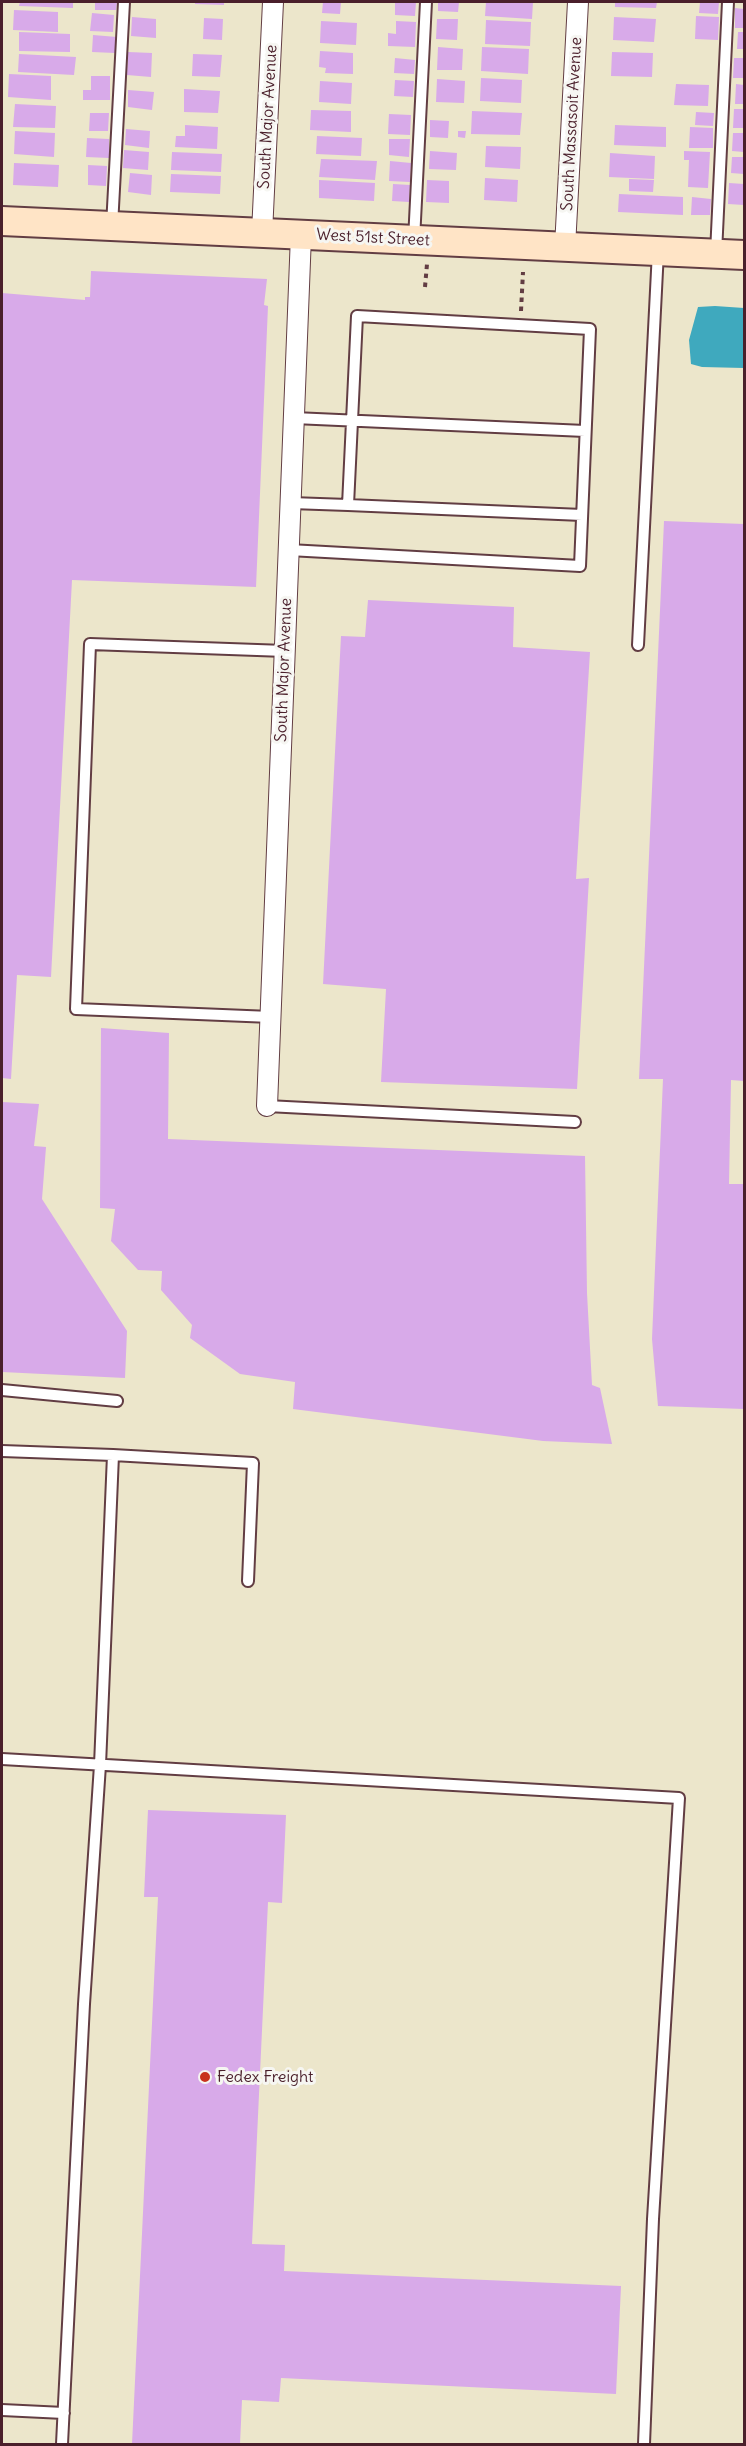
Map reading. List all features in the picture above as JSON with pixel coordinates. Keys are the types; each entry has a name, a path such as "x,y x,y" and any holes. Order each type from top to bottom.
{"street":[{"name":"South Major Avenue","path":"262,233 273,2"},
{"name":"South Massasoit Avenue","path":"565,247 578,2"},
{"name":"West 51st Street","path":"2,221 302,235 420,251 565,247 744,255"},
{"name":"South Major Avenue","path":"267,1106 302,235"}],"lane":[{"path":"112,226 123,2"},
{"path":"420,251 426,2"},
{"path":"716,254 728,2"},
{"path":"638,645 658,251"},
{"path":"289,550 579,566 590,329 357,316 348,506"},
{"path":"294,418 585,431"},
{"path":"291,503 582,515"},
{"path":"271,1017 76,1009 90,644 285,651"},
{"path":"267,1106 575,1122"},
{"path":"2,1390 117,1401"},
{"path":"2,1451 253,1463 248,1581"},
{"path":"62,2445 84,2004 100,1765 113,1455"},
{"path":"2,1759 679,1798 653,2219 644,2445"},
{"path":"2,2410 64,2413"}],"path":[{"path":"420,251 425,287"},
{"path":"521,315 523,272"}],"water":[{"path":"698,307 744,308 744,368 702,367 691,364 689,340"}],"building":[{"path":"20,2 73,2 73,8 19,6"},
{"path":"95,2 117,2 116,10 95,10"},
{"path":"195,2 224,2 224,5 195,4"},
{"path":"323,2 341,2 340,14 322,13"},
{"path":"395,2 416,2 415,16 395,15"},
{"path":"438,2 459,2 458,12 438,11"},
{"path":"486,2 533,2 532,19 485,16"},
{"path":"615,2 657,2 656,8 615,7"},
{"path":"700,2 719,2 718,14 699,13"},
{"path":"735,8 744,9 744,28 735,28"},
{"path":"14,10 58,12 58,32 13,30"},
{"path":"92,13 114,15 113,32 90,31"},
{"path":"696,16 719,17 718,40 695,39"},
{"path":"132,17 156,19 156,38 131,36"},
{"path":"614,17 656,19 654,42 613,40"},
{"path":"204,18 223,19 222,40 203,39"},
{"path":"437,19 458,19 457,40 436,39"},
{"path":"486,20 531,22 530,46 485,44"},
{"path":"321,21 357,23 356,45 320,43"},
{"path":"396,21 416,22 415,47 388,46 388,33 396,34"},
{"path":"19,32 70,34 70,52 19,51"},
{"path":"738,32 744,32 744,49 737,49"},
{"path":"93,35 117,37 115,53 92,52"},
{"path":"438,47 463,49 462,70 437,70"},
{"path":"482,47 529,49 528,74 481,71"},
{"path":"320,51 353,53 353,74 325,73 326,68 319,67"},
{"path":"128,52 152,53 151,77 127,75"},
{"path":"612,52 653,53 652,77 611,76"},
{"path":"19,54 76,57 74,75 18,72"},
{"path":"193,54 222,55 220,77 192,76"},
{"path":"395,58 415,60 414,74 394,73"},
{"path":"734,58 744,58 744,78 733,78"},
{"path":"9,74 51,76 51,100 8,97"},
{"path":"91,76 110,76 110,100 83,100 83,90 91,90"},
{"path":"481,78 522,80 521,103 480,101"},
{"path":"437,79 465,81 464,103 436,102"},
{"path":"395,80 414,81 413,97 394,96"},
{"path":"320,81 352,83 351,104 319,102"},
{"path":"676,84 709,85 708,106 674,105"},
{"path":"736,84 744,85 744,104 735,104"},
{"path":"184,89 220,91 218,113 184,112"},
{"path":"128,90 154,92 152,110 128,107"},
{"path":"15,104 56,106 55,128 13,127"},
{"path":"734,109 744,109 744,128 733,128"},
{"path":"311,110 351,111 351,132 310,130"},
{"path":"472,111 522,113 520,135 471,134"},
{"path":"696,112 714,113 713,126 695,125"},
{"path":"90,113 109,113 108,131 89,131"},
{"path":"389,114 411,115 410,135 388,134"},
{"path":"430,120 449,121 448,138 430,137"},
{"path":"185,125 218,127 217,149 175,147 176,136 185,136"},
{"path":"615,125 666,127 666,147 614,145"},
{"path":"690,127 713,128 713,148 689,148"},
{"path":"126,129 150,131 149,148 125,145"},
{"path":"15,131 55,133 54,157 14,154"},
{"path":"458,131 466,131 465,138 458,137"},
{"path":"733,133 744,133 744,152 732,151"},
{"path":"317,136 362,138 361,156 316,154"},
{"path":"87,138 109,139 109,158 86,157"},
{"path":"389,139 410,139 409,157 389,155"},
{"path":"486,146 521,147 520,169 485,167"},
{"path":"124,150 149,152 148,170 123,168"},
{"path":"430,151 457,153 456,170 429,169"},
{"path":"684,151 710,152 708,188 688,187 689,160 684,160"},
{"path":"172,152 222,154 221,172 171,170"},
{"path":"610,153 655,156 654,179 609,177"},
{"path":"732,157 744,157 744,174 731,173"},
{"path":"321,159 377,161 375,180 319,177"},
{"path":"390,161 411,163 410,182 389,181"},
{"path":"14,163 59,165 58,187 13,185"},
{"path":"88,165 107,166 106,186 88,185"},
{"path":"130,173 152,175 151,195 128,192"},
{"path":"171,174 221,176 220,194 170,192"},
{"path":"485,178 518,180 517,202 484,200"},
{"path":"629,179 654,180 653,192 629,191"},
{"path":"319,180 375,183 374,201 319,198"},
{"path":"427,180 449,181 449,203 426,202"},
{"path":"729,183 744,184 744,205 728,204"},
{"path":"393,184 410,185 409,202 392,201"},
{"path":"619,194 683,197 683,215 618,212"},
{"path":"692,197 711,199 710,215 691,215"},
{"path":"91,271 267,279 264,305 268,306 256,587 72,580 51,977 17,975 11,1079 2,1078 2,293 85,300 85,297 90,297"},
{"path":"664,521 744,524 744,1081 731,1080 729,1184 744,1184 744,1409 658,1406 652,1339 663,1079 639,1079"},
{"path":"368,600 514,607 513,647 590,652 576,879 589,878 577,1089 381,1082 386,989 323,984 341,636 365,637"},
{"path":"101,1028 169,1033 168,1139 585,1156 587,1293 592,1385 600,1388 612,1444 543,1441 293,1409 295,1382 240,1374 190,1338 192,1325 161,1290 162,1271 138,1270 111,1241 115,1209 100,1208"},
{"path":"2,1102 39,1104 34,1146 46,1147 42,1199 127,1331 125,1378 2,1372"},
{"name":"Fedex Freight","path":"148,1810 286,1815 282,1903 268,1902 252,2244 285,2245 284,2271 621,2286 616,2394 281,2378 279,2402 242,2400 240,2444 132,2444 158,1897 144,1897"}],"place":[{"name":"Fedex Freight","path":"205,2077"}]}
